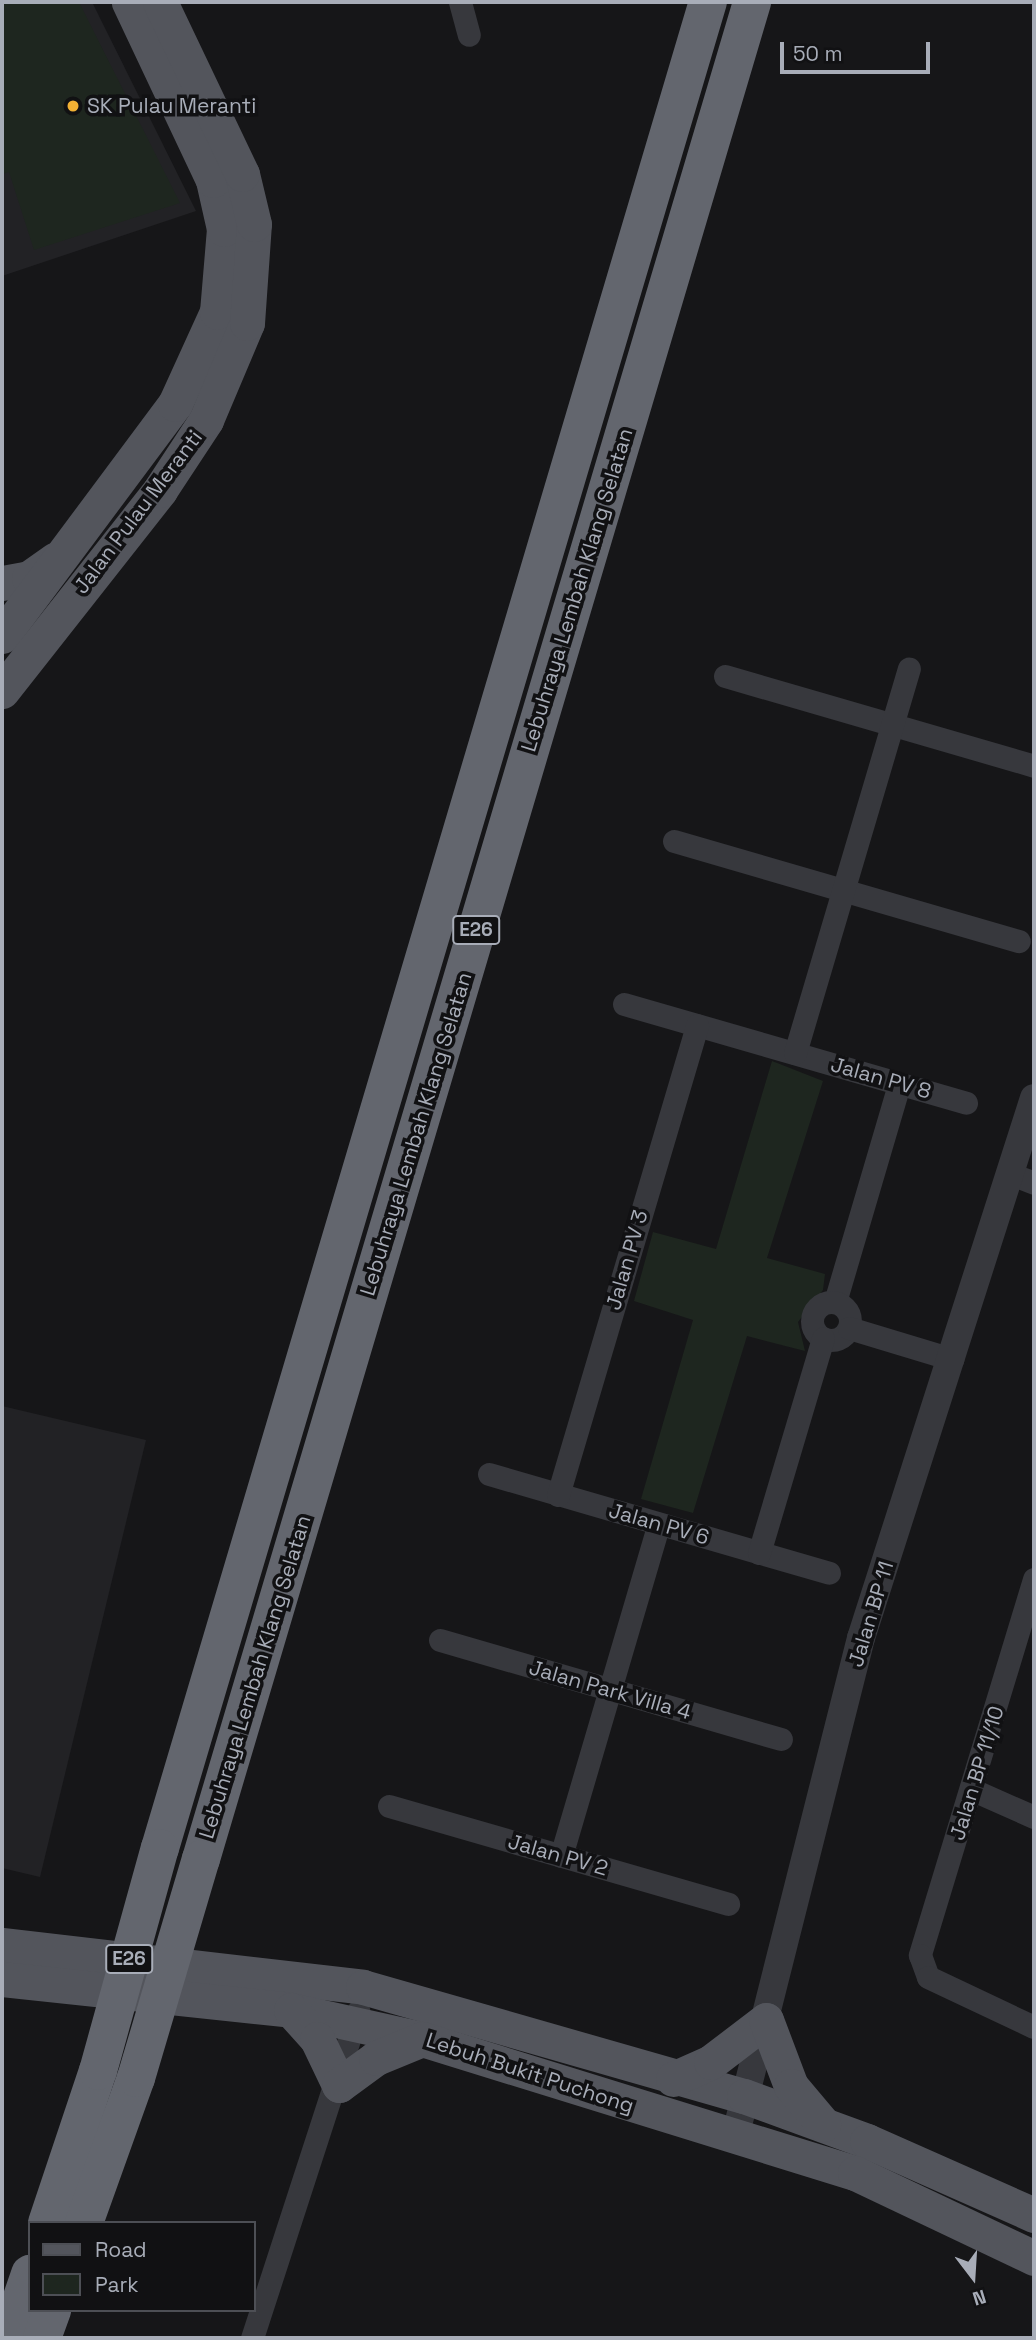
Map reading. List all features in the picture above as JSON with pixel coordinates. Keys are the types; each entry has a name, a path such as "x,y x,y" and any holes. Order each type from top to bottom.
{"highway":[{"name":"Lebuhraya Lembah Klang Selatan","path":"48,2221 98,2071 160,1848 708,2"},
{"name":"Lebuhraya Lembah Klang Selatan","path":"84,2221 136,2078 752,2"},
{"path":"8,2338 28,2280"},
{"path":"42,2338 51,2312"}],"main road":[{"name":"Jalan Pulau Meranti","path":"2,691 9,638 65,553 175,404 206,349 222,286 224,229 213,180 129,2"},
{"name":"Jalan Pulau Meranti","path":"9,638 160,490 206,420 247,323 254,224 242,174 160,2"},
{"path":"2,583 29,578 65,553"},
{"name":"Lebuh Bukit Puchong","path":"2,1945 363,1987 673,2079 744,2096 826,2127 1034,2215"},
{"name":"Lebuh Bukit Puchong","path":"2,1979 291,2010 356,2022 422,2039 855,2173 1034,2258"},
{"path":"291,2010 317,2039 339,2085 376,2058 422,2039"},
{"path":"673,2079 711,2062 766,2020 791,2086 826,2127"}],"street":[{"path":"460,2 469,35"},
{"path":"795,1054 909,669"},
{"path":"725,676 1034,766"},
{"path":"674,841 1019,941"},
{"name":"Jalan PV 8","path":"624,1004 966,1103"},
{"name":"Jalan PV 3","path":"558,1495 697,1025"},
{"path":"835,1303 899,1084"},
{"name":"Jalan BP 11","path":"735,2137 861,1638 952,1359 1023,1179 1034,1098"},
{"path":"835,1303 848,1312 849,1328 841,1338 823,1338 814,1330 814,1312 835,1303"},
{"path":"849,1328 952,1359"},
{"path":"759,1553 823,1338"},
{"name":"Jalan PV 6","path":"489,1475 829,1573"},
{"path":"561,1856 659,1524"},
{"name":"Jalan BP 11/10","path":"1032,1594 920,1967 928,1977 1034,2026"},
{"name":"Jalan Park Villa 4","path":"440,1640 781,1739"},
{"path":"973,1790 1034,1817"},
{"name":"Jalan PV 2","path":"388,1805 728,1904"},
{"path":"251,2338 339,2085 363,1987"}],"shaded area":[{"name":"SK Pulau Meranti","path":"2,2 92,2 196,211 2,276"},
{"path":"2,1406 146,1440 40,1877 2,1868"}],"green space":[{"name":"SK Pulau Meranti","path":"2,2 79,2 180,203 34,250 9,172 2,174"},
{"path":"772,1061 823,1081 767,1258 825,1274 823,1290 798,1322 805,1351 747,1336 693,1513 641,1499 693,1320 634,1301 653,1232 716,1249"}],"place":[{"name":"SK Pulau Meranti","path":"73,106"}]}
